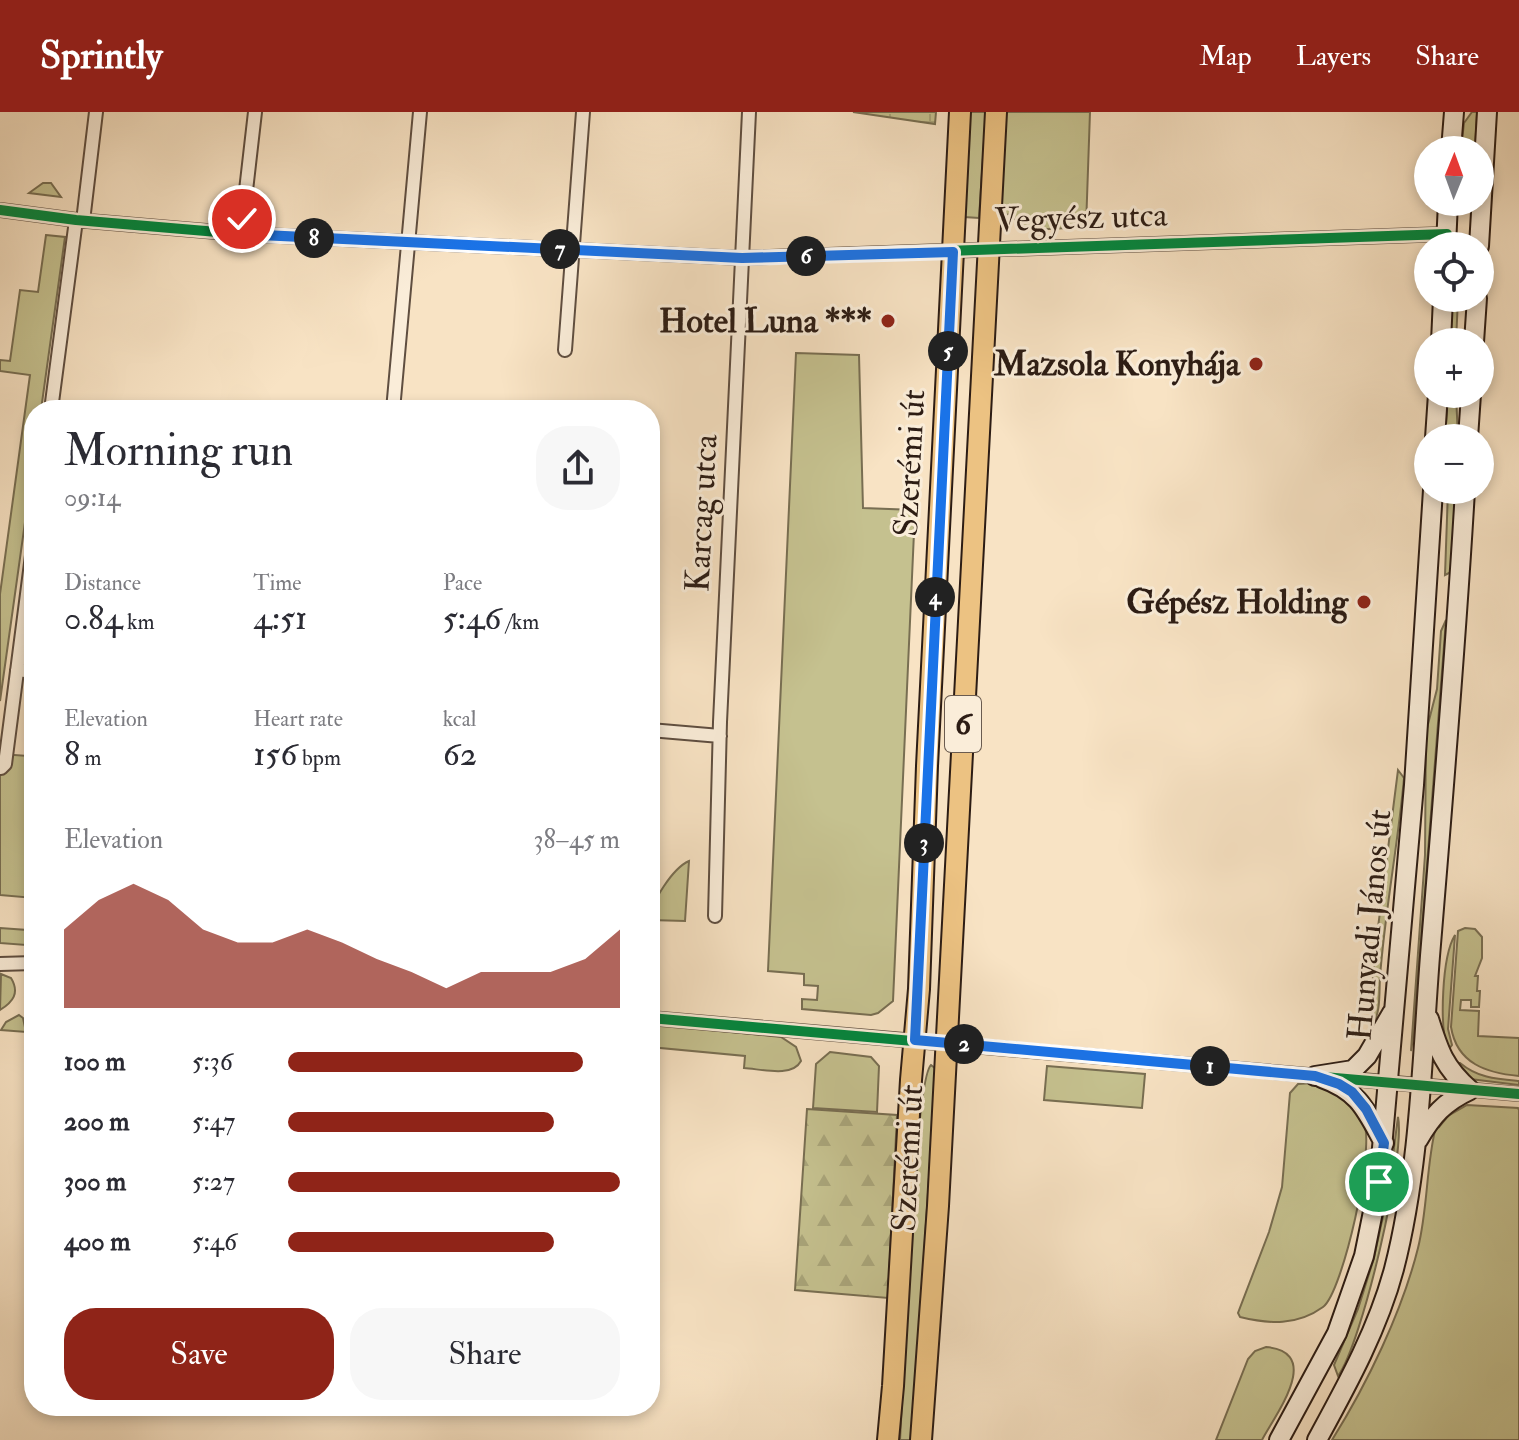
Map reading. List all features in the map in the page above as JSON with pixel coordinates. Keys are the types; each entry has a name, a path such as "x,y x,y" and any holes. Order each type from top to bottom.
{"main road":[{"name":"Szerémi út","path":"888,1440 915,1040 960,112"},
{"name":"Szerémi út","path":"921,1440 946,1043 996,112"},
{"path":"1480,232 1487,112"},
{"path":"1453,136 1455,115"},
{"name":"Hunyadi János út","path":"1279,1440 1325,1359 1351,1295 1373,1219 1384,1143 1396,1007 1432,504"},
{"name":"Hunyadi János út","path":"1317,1440 1352,1374 1385,1298 1401,1234 1420,1086 1464,504"},
{"path":"1427,599 1459,601"},
{"path":"1315,1076 1353,1070 1363,1061 1396,1007"},
{"path":"1414,1146 1439,1108 1470,1090 1451,1073 1444,1061 1426,1008"},
{"path":"1315,1076 1352,1092 1366,1109 1384,1143"}],"street":[{"path":"53,400 96,112"},
{"path":"241,234 255,112"},
{"path":"394,400 420,112"},
{"path":"565,350 583,112"},
{"name":"Karcag utca","path":"715,916 720,736 749,112"},
{"name":"Vegyész utca","path":"0,210 241,234 742,258 1414,241"},
{"path":"1,768 5,764 24,616"},
{"path":"17,670 24,671"},
{"path":"660,731 720,736"},
{"path":"0,964 24,963"},
{"path":"660,1019 1519,1094"}],"green space":[{"path":"853,112 936,112 935,124"},
{"path":"970,112 986,112 979,218 964,217"},
{"path":"1005,112 1090,112 1086,227 1030,230 1010,214 1002,216"},
{"path":"1472,112 1477,112 1476,136 1463,136 1464,123"},
{"path":"43,183 51,183 61,197 29,193"},
{"path":"46,235 65,237 42,400 27,400 30,375 0,371 0,360 10,361 20,290 38,292"},
{"path":"1452,312 1457,312 1457,328 1451,328"},
{"path":"796,353 859,355 863,508 915,510 893,1001 871,1015 802,1009 802,999 817,1000 818,986 804,985 804,974 768,971"},
{"path":"1447,408 1457,408 1457,424 1446,424"},
{"path":"24,419 24,529 0,701 0,594"},
{"path":"1448,504 1455,504 1451,572 1445,575"},
{"path":"1446,620 1411,1051 1425,855 1426,732 1437,689 1441,631"},
{"path":"0,754 24,756 24,897 0,895"},
{"path":"1398,770 1404,778 1378,1009 1372,1025 1370,1014 1375,951"},
{"path":"689,861 685,921 660,920 660,894"},
{"path":"0,928 24,930 24,945 0,943"},
{"path":"1475,929 1482,937 1482,958 1475,976 1478,976 1477,991 1480,991 1479,1007 1471,1007 1471,1000 1461,1000 1460,1010 1479,1011 1478,1036 1519,1038 1519,1076 1475,1064 1454,1040 1451,1027 1458,931"},
{"path":"1455,935 1448,1029 1452,1045 1448,1050 1443,1025 1443,992 1447,959"},
{"path":"1,974 11,978 15,993 0,1010"},
{"path":"19,1015 23,1018 24,1032 1,1030 6,1022"},
{"path":"660,1025 781,1037 796,1047 801,1061 791,1069 767,1071 744,1068 745,1056 660,1048"},
{"path":"830,1052 871,1057 879,1066 877,1112 813,1108 816,1064"},
{"path":"1452,1063 1460,1063 1488,1077 1519,1081 1519,1085 1470,1079"},
{"path":"931,1065 936,1069 912,1440 900,1440 919,1123"},
{"path":"1047,1066 1145,1074 1142,1108 1044,1100"},
{"path":"1314,1083 1349,1102 1364,1124 1365,1160 1348,1249 1331,1296 1323,1307 1303,1318 1283,1322 1240,1317 1238,1313 1269,1232 1282,1187 1290,1093 1298,1084"},
{"path":"1467,1105 1519,1110 1519,1440 1332,1440 1382,1347 1403,1297 1421,1233 1436,1126 1439,1127 1448,1116"},
{"path":"807,1109 897,1115 888,1298 795,1290"},
{"path":"1398,1117 1395,1169 1380,1249 1359,1327 1338,1376 1334,1365 1358,1309 1374,1258 1388,1193"},
{"path":"1266,1347 1283,1351 1292,1360 1294,1372 1284,1401 1262,1440 1216,1440 1248,1359 1255,1351"}],"cycle path":[{"path":"0,210 76,220 241,234 742,258 1414,235"},
{"path":"660,1019 1519,1094"}],"place":[{"name":"Hotel Luna ***","path":"888,321"},
{"name":"Mazsola Konyhája","path":"1256,364"},
{"name":"Gépész Holding","path":"1364,602"}],"route":[{"path":"242,219 241,234 391,242 742,258 953,252 915,1040 1315,1076 1352,1092 1366,1109 1384,1143 1379,1182"}]}
